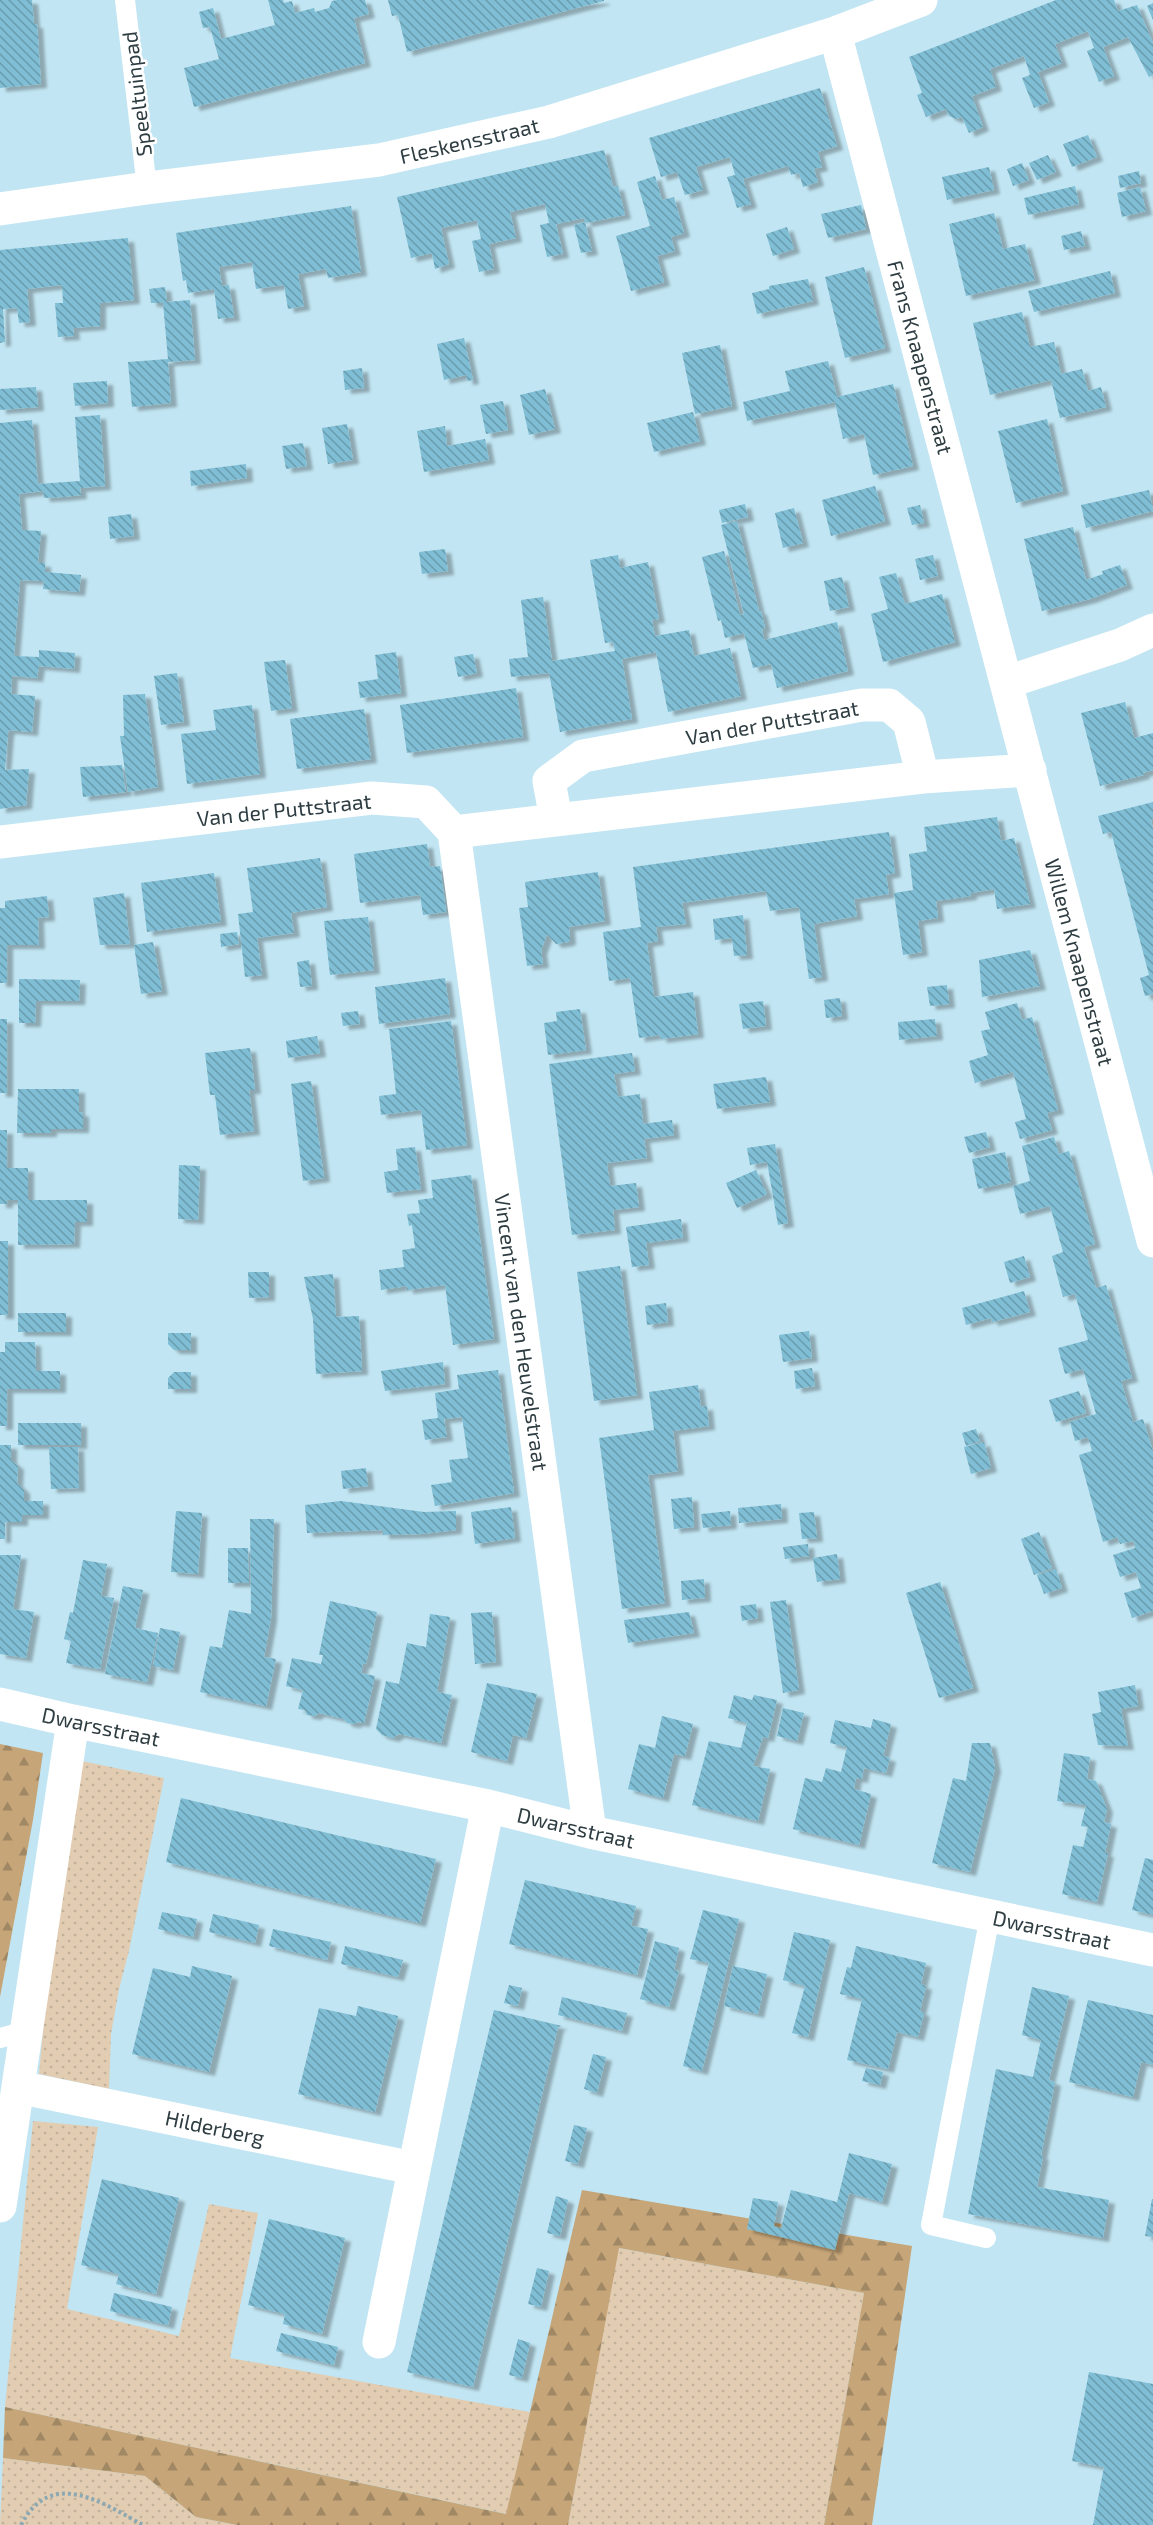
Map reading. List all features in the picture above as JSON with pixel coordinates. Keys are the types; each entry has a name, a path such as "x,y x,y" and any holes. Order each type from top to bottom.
{"street":[{"name":"Fleskensstraat","path":"0,209 147,188 379,160 549,122 834,33 921,0"},
{"name":"Frans Knaapenstraat","path":"834,33 1007,682"},
{"path":"1007,682 1120,645 1153,630"},
{"name":"Willem Knaapenstraat","path":"1007,682 1150,1222"},
{"name":"Van der Puttstraat","path":"556,819 549,781 583,756 862,705 889,705 909,722 923,777"},
{"path":"454,832 923,777 1030,770"},
{"name":"Van der Puttstraat","path":"0,842 372,798 426,802 454,832"},
{"name":"Vincent van den Heuvelstraat","path":"454,832 590,1832"},
{"name":"Dwarsstraat","path":"0,1704 488,1806 590,1832 1153,1950"},
{"path":"0,2206 18,2087 13,2034 73,1721"},
{"path":"379,2342 488,1806"},
{"name":"Hilderberg","path":"18,2087 413,2168"}],"lane":[{"name":"Speeltuinpad","path":"125,0 147,188"},
{"path":"986,2238 931,2224 990,1916"}],"path":[{"path":"21,2525 44,2498 72,2492 103,2503 143,2525"}],"shaded area":[{"path":"77,1760 164,1778 111,2034 109,2089 39,2074 48,1975"},
{"path":"33,2121 98,2127 67,2309 179,2336 209,2204 258,2213 230,2358 530,2412 507,2514 5,2407"},
{"path":"618,2248 864,2293 824,2525 568,2525"},
{"path":"3,2458 145,2476 196,2517 237,2525 0,2525"}],"green space":[{"path":"0,1744 43,1753 0,1997"},
{"path":"582,2190 912,2246 872,2525 824,2525 864,2293 619,2248 568,2525 237,2525 196,2517 145,2476 3,2458 5,2407 506,2514"}],"building":[{"path":"0,0 32,0 34,24 37,24 41,84 0,88"},
{"path":"268,0 283,0 284,3 292,1 295,13 314,8 315,12 329,8 332,1 337,0 365,0 369,14 354,18 365,63 194,107 184,68 219,59 210,27 203,28 199,12 213,8 221,39 275,25"},
{"path":"388,0 604,1 407,52 398,15 392,16"},
{"path":"1056,0 1114,0 1118,11 1137,5 1153,43 1153,75 1149,77 1128,37 1103,47 1114,76 1099,82 1087,51 1094,48 1088,31 1055,44 1062,63 1038,72 1049,102 1034,108 1022,78 1030,75 1024,56 990,69 996,87 972,96 983,127 969,133 962,117 956,119 949,116 946,109 926,117 917,95 922,93 909,57"},
{"path":"1153,3 1153,20 1147,6"},
{"path":"820,88 837,146 818,152 822,167 814,169 818,182 803,187 799,173 791,175 788,166 743,179 751,204 737,208 727,177 735,175 730,157 696,167 703,190 685,195 677,172 661,177 649,138"},
{"path":"1088,135 1097,157 1072,167 1063,144"},
{"path":"604,150 613,187 618,186 625,215 586,223 584,218 556,224 563,254 547,257 540,225 549,223 545,204 510,212 516,238 489,244 494,269 479,272 472,241 481,239 477,220 441,228 449,264 435,269 432,253 411,258 397,197"},
{"path":"1048,155 1056,172 1037,180 1029,163"},
{"path":"1022,163 1029,180 1013,186 1007,169"},
{"path":"989,167 994,190 947,200 942,177"},
{"path":"1139,171 1141,183 1120,188 1118,176"},
{"path":"655,176 662,200 674,197 684,233 671,237 675,251 657,256 664,282 631,291 616,236 650,226 637,182"},
{"path":"1075,186 1079,204 1028,215 1024,198"},
{"path":"1140,187 1146,211 1122,217 1117,193"},
{"path":"861,205 866,229 828,238 821,214"},
{"path":"351,206 361,272 328,278 326,269 298,274 304,306 288,309 284,285 256,289 252,262 219,267 222,286 229,285 234,317 218,319 214,289 188,293 186,280 183,281 176,233"},
{"path":"994,213 1003,249 1025,244 1035,280 966,296 949,224"},
{"path":"585,222 592,251 581,253 574,225"},
{"path":"787,227 794,249 773,256 766,234"},
{"path":"1081,231 1085,246 1064,250 1061,236"},
{"path":"128,238 134,300 100,303 100,326 73,328 74,336 58,337 55,303 63,303 62,285 27,289 30,322 19,323 17,308 3,309 5,342 0,343 0,250"},
{"path":"864,267 885,348 845,358 825,277"},
{"path":"1110,271 1115,293 1034,312 1028,291"},
{"path":"808,279 813,301 757,314 752,293 769,289 769,286"},
{"path":"165,287 167,302 190,300 195,360 168,362 171,403 132,407 128,362 168,359 163,303 151,303 149,289"},
{"path":"1022,312 1030,347 1054,342 1061,374 1082,369 1088,391 1101,387 1106,407 1060,418 1051,380 990,395 973,323"},
{"path":"464,338 473,380 467,381 466,375 444,380 437,344"},
{"path":"720,345 732,406 695,414 682,353"},
{"path":"828,361 837,397 893,384 913,466 873,475 864,434 843,439 835,402 747,421 743,402 790,391 785,371"},
{"path":"362,368 364,388 345,390 343,371"},
{"path":"107,381 108,403 75,406 73,383"},
{"path":"36,387 38,407 0,410 0,389"},
{"path":"545,389 555,429 529,435 520,395"},
{"path":"503,401 508,430 486,434 480,405"},
{"path":"693,412 700,441 654,452 647,423"},
{"path":"100,415 105,486 80,488 81,495 62,497 44,498 43,491 19,494 22,530 41,531 38,563 45,563 45,572 81,575 79,592 43,589 44,581 20,580 14,656 39,657 39,650 75,653 74,669 39,666 37,678 12,676 11,694 35,696 32,732 9,730 8,733 5,770 29,769 26,805 0,809 0,423 32,420 38,484 80,481 75,417"},
{"path":"1047,419 1063,491 1016,503 998,431"},
{"path":"347,424 353,460 328,464 322,428"},
{"path":"445,426 447,446 485,439 489,460 424,472 417,431"},
{"path":"303,443 307,466 286,469 282,446"},
{"path":"246,464 247,478 191,486 190,471"},
{"path":"875,486 885,521 831,536 822,500"},
{"path":"1149,490 1153,511 1086,528 1081,505"},
{"path":"745,504 748,517 722,523 719,510"},
{"path":"920,505 924,523 912,525 907,508"},
{"path":"794,508 803,543 783,548 775,513"},
{"path":"131,514 134,536 110,539 108,517"},
{"path":"737,521 765,628 762,629 764,640 837,622 848,671 777,688 771,664 753,668 744,633 725,638 721,620 718,621 702,557 724,551 740,615 744,614 721,525"},
{"path":"1073,527 1086,580 1120,565 1127,585 1090,599 1042,611 1024,539"},
{"path":"445,549 448,571 422,574 419,552"},
{"path":"618,555 620,568 648,562 659,619 652,620 655,636 689,630 694,656 730,648 741,696 668,712 656,652 622,659 632,719 560,732 549,673 511,677 509,659 528,657 521,600 543,597 552,661 615,651 613,642 605,643 590,560"},
{"path":"933,555 938,576 920,580 915,559"},
{"path":"896,573 905,604 942,594 955,642 883,662 871,614 888,609 879,577"},
{"path":"842,577 849,607 830,611 824,581"},
{"path":"396,652 401,693 360,698 358,682 378,679 375,655"},
{"path":"473,654 477,673 458,677 454,657"},
{"path":"285,660 292,708 271,711 264,662"},
{"path":"177,673 184,722 161,725 154,676"},
{"path":"516,688 523,737 407,753 400,705"},
{"path":"145,694 158,787 128,792 120,736 124,736 123,695"},
{"path":"1125,702 1134,738 1153,733 1153,770 1143,773 1144,775 1100,786 1081,713"},
{"path":"252,705 260,774 187,784 181,734 216,730 213,710"},
{"path":"364,709 371,759 297,769 290,719"},
{"path":"122,765 126,792 83,797 80,767"},
{"path":"1153,802 1153,819 1151,820 1153,829 1153,994 1145,996 1140,978 1149,975 1111,832 1103,834 1098,816"},
{"path":"997,817 1001,841 1014,838 1030,904 997,909 994,889 971,893 971,896 936,901 938,918 918,921 922,952 903,955 894,893 913,890 909,854 927,851 924,827"},
{"path":"889,832 895,873 886,875 889,894 854,899 857,916 814,924 822,977 809,979 799,907 770,911 766,891 682,903 686,924 656,927 658,941 647,943 654,997 693,992 698,1034 661,1039 660,1035 639,1038 630,978 609,981 603,932 641,927 633,867"},
{"path":"427,844 430,867 440,866 446,912 423,915 420,895 360,903 354,854"},
{"path":"320,858 327,907 291,913 294,933 257,938 262,975 245,977 238,914 253,912 247,868"},
{"path":"598,872 605,921 569,927 570,940 568,942 556,944 547,934 541,951 543,964 527,966 519,908 528,907 525,882"},
{"path":"214,873 221,922 147,932 141,883"},
{"path":"124,893 130,944 100,945 93,898"},
{"path":"47,896 49,917 38,918 39,945 7,945 7,983 0,983 0,908 5,908 5,901"},
{"path":"743,915 747,955 734,956 732,938 715,940 713,919"},
{"path":"368,917 374,970 330,975 324,921"},
{"path":"237,932 239,944 221,947 220,934"},
{"path":"153,942 162,991 141,994 134,945"},
{"path":"1030,950 1040,986 982,997 979,960"},
{"path":"309,960 312,986 300,987 297,962"},
{"path":"445,978 450,1014 379,1024 375,987"},
{"path":"19,979 80,980 79,1001 36,1001 35,1023 19,1023"},
{"path":"947,985 949,1004 930,1006 927,987"},
{"path":"840,998 842,1016 826,1018 824,1000"},
{"path":"763,1001 766,1026 743,1029 739,1004"},
{"path":"1017,1003 1022,1020 1032,1017 1058,1110 1047,1113 1052,1130 1020,1139 1015,1122 1026,1119 1013,1072 975,1083 969,1061 988,1055 981,1031 990,1029 985,1012"},
{"path":"580,1009 586,1050 548,1055 544,1023 557,1021 556,1012"},
{"path":"358,1011 360,1024 343,1026 341,1013"},
{"path":"0,1019 7,1019 7,1093 0,1093"},
{"path":"935,1019 937,1036 899,1040 898,1022"},
{"path":"451,1021 467,1145 426,1150 421,1110 381,1115 379,1096 396,1094 389,1029"},
{"path":"317,1036 320,1053 288,1058 286,1041"},
{"path":"250,1048 255,1090 249,1090 254,1131 220,1135 215,1095 210,1095 205,1053"},
{"path":"632,1053 635,1071 614,1074 618,1097 640,1094 643,1124 672,1120 674,1135 644,1139 647,1158 607,1163 610,1186 636,1183 639,1207 613,1210 615,1230 572,1235 549,1064"},
{"path":"766,1077 770,1102 717,1109 713,1084"},
{"path":"311,1081 324,1178 303,1181 291,1084"},
{"path":"18,1089 79,1089 79,1112 83,1113 83,1129 51,1129 51,1133 17,1133"},
{"path":"0,1130 7,1130 7,1168 28,1168 28,1200 87,1200 87,1222 75,1222 74,1244 18,1245 18,1200 7,1200 7,1204 0,1204"},
{"path":"986,1132 990,1147 969,1153 964,1137"},
{"path":"1054,1137 1059,1154 1069,1151 1095,1244 1084,1247 1096,1288 1106,1285 1132,1378 1121,1381 1133,1422 1143,1419 1153,1451 1153,1611 1132,1618 1124,1593 1141,1588 1136,1572 1120,1577 1113,1555 1135,1548 1135,1544 1133,1541 1120,1544 1118,1537 1103,1542 1079,1455 1092,1451 1088,1437 1075,1441 1070,1422 1096,1414 1083,1369 1065,1374 1058,1348 1088,1340 1075,1294 1063,1297 1052,1256 1063,1252 1050,1206 1020,1214 1013,1186 1030,1181 1022,1146"},
{"path":"775,1144 788,1223 778,1225 767,1162 750,1165 747,1148"},
{"path":"415,1147 421,1189 387,1193 384,1172 398,1170 396,1149"},
{"path":"1005,1152 1011,1182 978,1189 972,1159"},
{"path":"179,1165 200,1166 198,1220 178,1219"},
{"path":"756,1170 767,1194 737,1208 726,1183"},
{"path":"471,1175 494,1339 453,1345 445,1285 407,1290 407,1286 381,1290 379,1270 404,1267 402,1250 415,1248 412,1225 409,1226 407,1214 420,1213 418,1200 433,1198 431,1180"},
{"path":"681,1219 683,1238 646,1243 649,1265 632,1267 626,1227"},
{"path":"0,1241 8,1241 8,1315 0,1315"},
{"path":"1024,1256 1030,1277 1010,1283 1004,1262"},
{"path":"620,1266 637,1395 594,1401 577,1272"},
{"path":"248,1272 269,1272 269,1297 249,1298"},
{"path":"333,1274 336,1317 359,1316 362,1371 316,1374 313,1319 304,1277"},
{"path":"1024,1291 1030,1312 992,1322 991,1318 966,1325 962,1308"},
{"path":"666,1303 668,1322 647,1325 645,1306"},
{"path":"18,1313 66,1313 66,1332 18,1332"},
{"path":"809,1331 812,1358 783,1362 779,1335"},
{"path":"168,1333 191,1333 191,1350 174,1350 168,1344"},
{"path":"5,1342 35,1342 36,1371 60,1371 60,1389 7,1389 7,1426 0,1426 0,1352 5,1352"},
{"path":"443,1362 445,1384 385,1391 381,1371"},
{"path":"812,1368 815,1386 796,1389 794,1371"},
{"path":"498,1370 514,1493 435,1506 431,1485 452,1482 449,1460 468,1458 462,1417 444,1419 447,1437 425,1440 422,1420 438,1418 435,1393 459,1389 457,1375"},
{"path":"174,1372 191,1372 191,1389 168,1389 168,1378"},
{"path":"698,1385 701,1407 707,1406 709,1426 673,1431 678,1471 648,1475 665,1603 622,1609 599,1438 654,1430 649,1392"},
{"path":"1079,1391 1086,1413 1056,1422 1049,1400"},
{"path":"18,1423 81,1423 81,1445 18,1445"},
{"path":"976,1429 980,1441 966,1446 962,1433"},
{"path":"984,1442 991,1468 971,1474 964,1447"},
{"path":"0,1445 11,1445 11,1460 18,1466 17,1483 24,1490 24,1501 43,1501 43,1515 22,1515 22,1522 5,1522 5,1539 0,1539"},
{"path":"49,1447 78,1447 79,1488 51,1489"},
{"path":"366,1468 368,1486 343,1489 341,1471"},
{"path":"692,1497 694,1527 674,1529 671,1499"},
{"path":"341,1501 424,1512 456,1511 456,1530 383,1535 383,1530 307,1533 305,1505"},
{"path":"781,1504 782,1519 739,1523 738,1508"},
{"path":"511,1507 515,1538 475,1544 471,1512"},
{"path":"176,1511 202,1513 198,1574 171,1572"},
{"path":"730,1511 731,1525 703,1528 701,1514"},
{"path":"814,1512 817,1538 802,1539 799,1513"},
{"path":"250,1519 274,1519 271,1618 264,1657 276,1659 266,1706 200,1692 210,1646 222,1648 229,1610 251,1614"},
{"path":"1039,1532 1052,1568 1034,1575 1021,1539"},
{"path":"808,1544 809,1556 785,1559 783,1547"},
{"path":"228,1548 248,1548 249,1583 228,1583"},
{"path":"837,1554 840,1579 817,1582 813,1558"},
{"path":"0,1555 21,1555 13,1609 34,1612 26,1658 0,1654"},
{"path":"83,1560 107,1564 101,1596 114,1598 100,1669 66,1663 71,1641 64,1639 70,1612 73,1613"},
{"path":"1056,1569 1062,1588 1044,1594 1037,1575"},
{"path":"704,1579 705,1598 682,1600 681,1581"},
{"path":"940,1582 973,1688 939,1698 906,1593"},
{"path":"123,1586 143,1590 135,1628 158,1633 147,1682 105,1674"},
{"path":"786,1600 799,1690 783,1693 770,1602"},
{"path":"330,1601 377,1612 366,1664 363,1664 361,1673 375,1676 364,1723 347,1723 344,1719 319,1713 315,1716 307,1715 305,1710 298,1709 303,1690 286,1686 292,1658 321,1664 323,1655 319,1655"},
{"path":"756,1604 758,1618 742,1621 740,1606"},
{"path":"492,1612 496,1662 475,1664 471,1613"},
{"path":"689,1612 694,1633 628,1643 624,1620"},
{"path":"430,1614 450,1617 437,1692 452,1695 441,1743 399,1734 393,1738 382,1735 376,1729 386,1681 399,1684 407,1643 426,1647"},
{"path":"160,1628 180,1632 173,1670 153,1666"},
{"path":"487,1683 537,1694 526,1738 513,1735 507,1761 471,1752"},
{"path":"1135,1685 1138,1706 1121,1709 1128,1746 1098,1745 1092,1714 1101,1712 1098,1692"},
{"path":"734,1695 752,1700 754,1695 777,1700 768,1738 763,1737 753,1766 770,1769 758,1821 692,1805 709,1741 741,1748 747,1723 728,1718"},
{"path":"783,1708 804,1713 797,1741 777,1736"},
{"path":"662,1716 693,1724 685,1756 674,1754 663,1798 628,1789 639,1744 655,1748"},
{"path":"873,1719 891,1724 883,1756 890,1758 886,1773 864,1768 862,1779 856,1778 854,1789 871,1794 859,1845 793,1829 805,1778 822,1782 826,1768 841,1772 847,1747 830,1743 835,1720 871,1728"},
{"path":"972,1743 990,1743 995,1768 970,1872 932,1863 953,1778 966,1781"},
{"path":"1064,1753 1090,1757 1087,1779 1096,1781 1107,1809 1104,1822 1111,1824 1105,1853 1108,1853 1097,1902 1062,1894 1073,1845 1083,1847 1088,1827 1081,1826 1086,1805 1057,1801"},
{"path":"181,1798 436,1859 420,1923 166,1862"},
{"path":"1145,1858 1153,1860 1153,1915 1132,1910"},
{"path":"525,1880 636,1906 631,1926 648,1929 637,1975 509,1944"},
{"path":"703,1910 739,1919 702,2071 683,2066 709,1963 690,1959"},
{"path":"162,1912 197,1919 193,1937 158,1929"},
{"path":"213,1914 259,1925 255,1943 209,1932"},
{"path":"273,1929 331,1942 327,1960 269,1946"},
{"path":"794,1932 830,1940 808,2037 792,2033 805,1986 783,1980"},
{"path":"655,1941 679,1948 674,1970 679,1971 669,2007 640,1999"},
{"path":"345,1946 403,1960 398,1977 341,1964"},
{"path":"856,1946 926,1963 921,1984 926,1986 920,2011 924,2013 918,2037 897,2032 888,2069 847,2060 862,1999 840,1994 847,1967 851,1968"},
{"path":"192,1966 232,1976 209,2072 132,2054 153,1968 190,1977"},
{"path":"733,1966 767,1974 758,2014 724,2006"},
{"path":"509,1985 522,1988 518,2006 504,2003"},
{"path":"1032,1987 1069,1996 1049,2080 1055,2082 1037,2187 1109,2200 1103,2238 968,2214 996,2069 1033,2077 1041,2040 1022,2035"},
{"path":"562,1997 627,2013 622,2031 558,2015"},
{"path":"1088,2000 1153,2015 1153,2065 1141,2062 1133,2097 1069,2082"},
{"path":"358,2006 398,2016 375,2112 298,2094 319,2008 356,2016"},
{"path":"494,2010 562,2026 558,2027 473,2387 407,2372"},
{"path":"593,2054 606,2057 597,2093 584,2089"},
{"path":"866,2068 883,2072 880,2085 862,2081"},
{"path":"574,2125 587,2128 578,2164 565,2161"},
{"path":"849,2153 892,2164 882,2202 849,2193 835,2250 747,2229 753,2198 778,2202 774,2226 781,2228 791,2190 837,2202"},
{"path":"102,2179 179,2198 156,2294 116,2284 119,2274 81,2265"},
{"path":"556,2196 568,2200 560,2236 547,2233"},
{"path":"1153,2199 1153,2237 1145,2236"},
{"path":"269,2219 345,2238 322,2334 283,2324 285,2314 248,2305"},
{"path":"537,2268 549,2271 541,2307 528,2304"},
{"path":"114,2293 172,2307 168,2325 110,2311"},
{"path":"281,2333 338,2347 334,2365 276,2351"},
{"path":"518,2339 530,2343 522,2378 509,2375"},
{"path":"1089,2372 1153,2384 1153,2525 1093,2525 1104,2467 1072,2461"}]}
